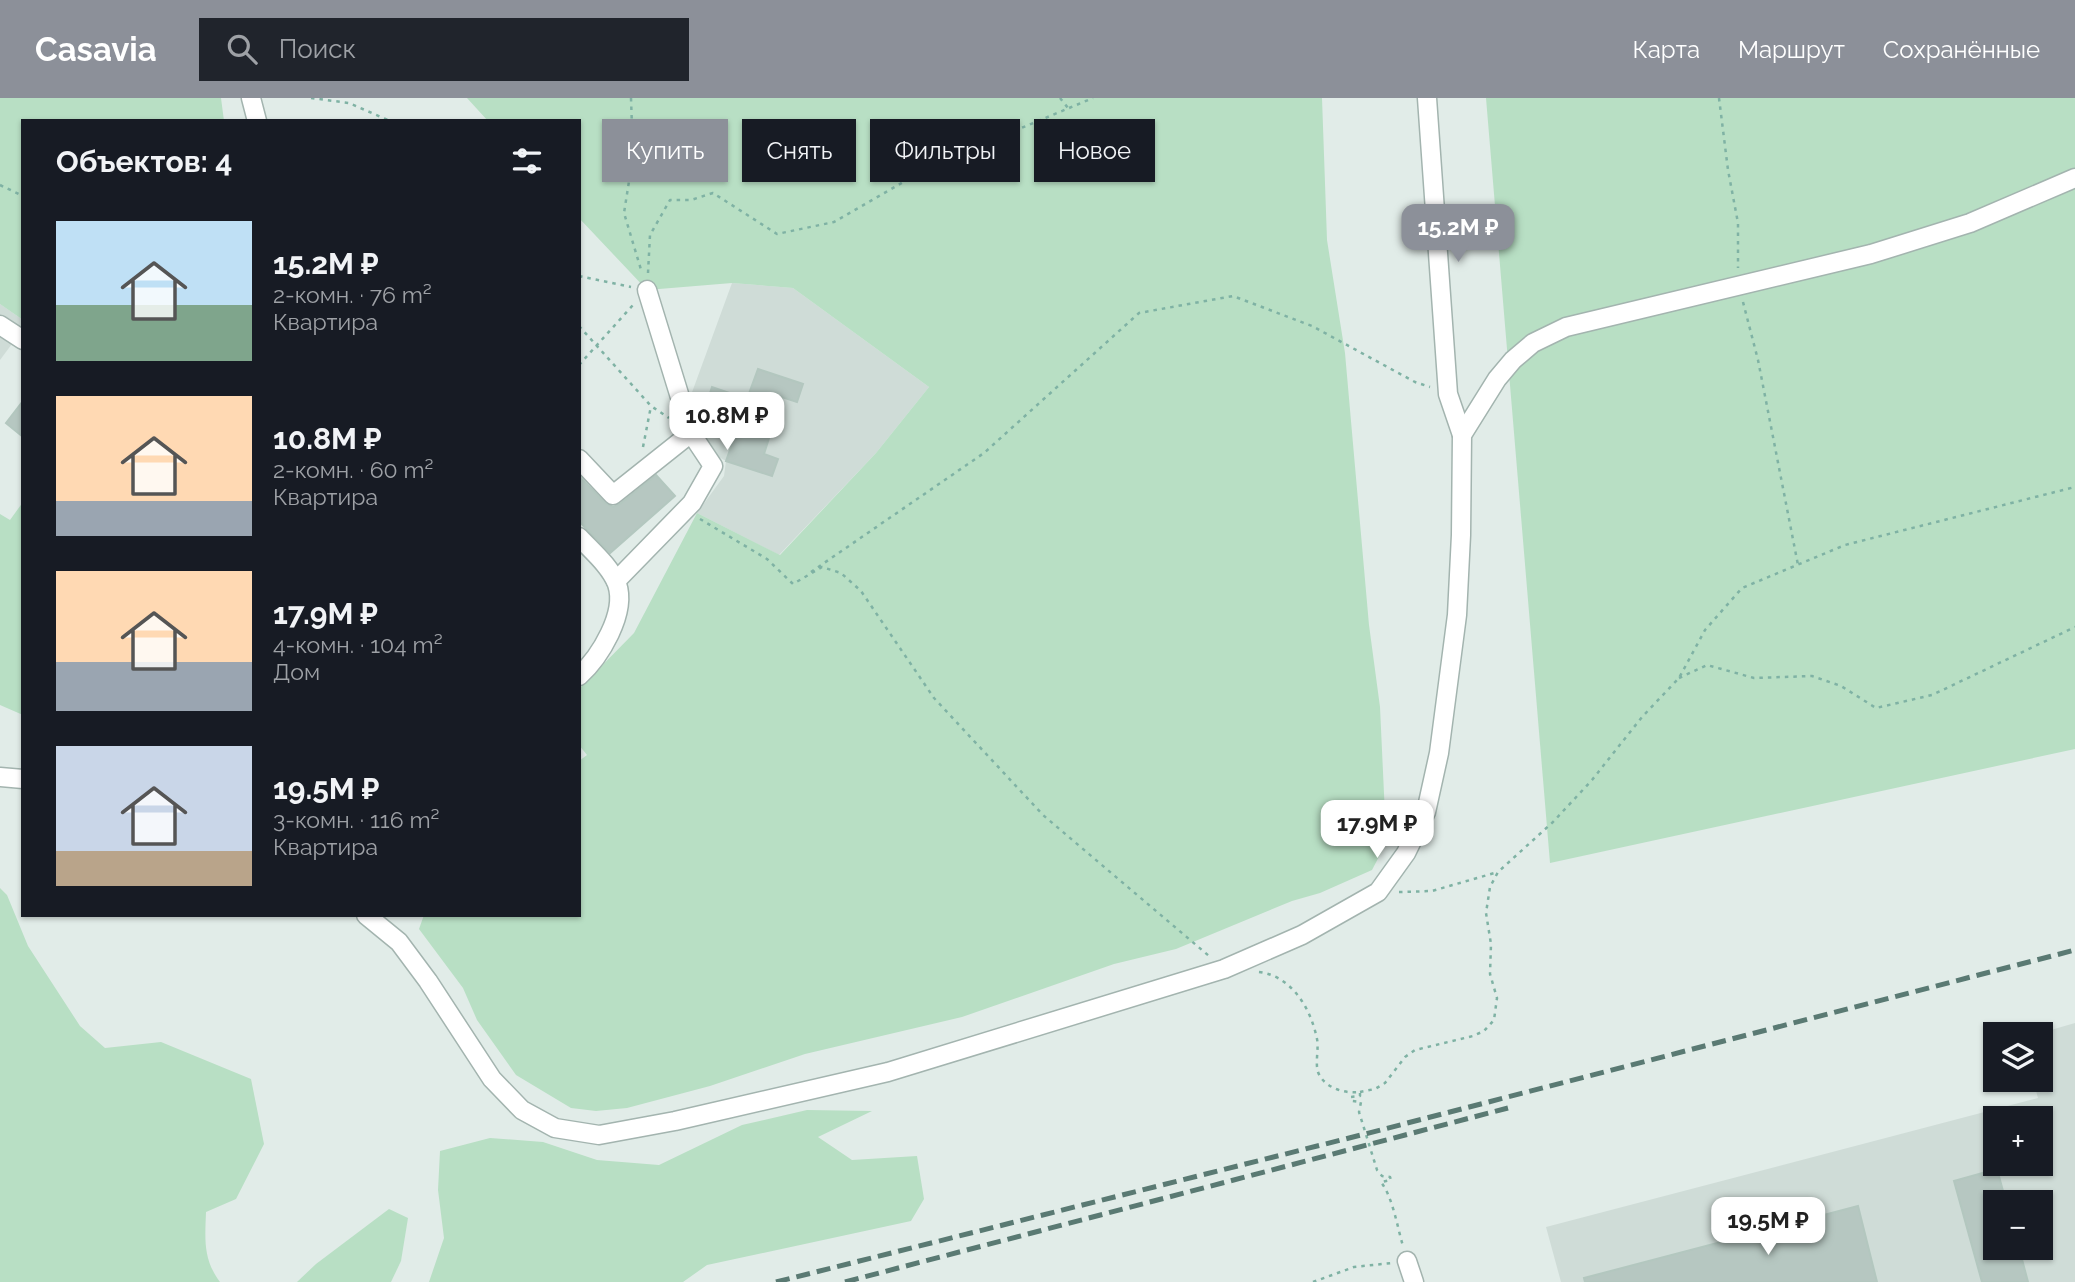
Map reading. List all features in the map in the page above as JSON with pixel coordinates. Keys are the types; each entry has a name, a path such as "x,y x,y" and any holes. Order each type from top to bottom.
{"street":[{"path":"251,98 256,119"},
{"path":"371,917 399,942 492,1079 522,1110 555,1128 599,1135 675,1121 888,1072 1224,969 1302,935 1378,892 1406,853 1426,812 1439,753 1457,615 1462,435 1448,394 1427,98"},
{"path":"1462,435 1497,379 1513,360 1533,343 1566,327 1871,254 1970,223 2075,178"},
{"path":"616,582 687,508 713,466 691,433 647,290"},
{"path":"0,325 21,339"},
{"path":"581,461 613,495 691,433"},
{"path":"581,539 608,568 620,595 617,612 605,643 593,664 581,674"},
{"path":"0,777 21,779"},
{"path":"1407,1262 1414,1282"}],"path":[{"path":"311,98 349,103 385,119"},
{"path":"631,98 633,156 624,213 647,290"},
{"path":"1060,98 1068,108"},
{"path":"581,363 647,290 650,235 670,200 691,200 713,193 777,234 834,222 933,165 1093,98"},
{"path":"1720,98 1728,170 1738,223 1738,285 1760,371 1798,565"},
{"path":"0,185 21,195"},
{"path":"581,276 647,290"},
{"path":"793,584 984,453 1139,313 1233,296 1312,326 1415,382 1448,394"},
{"path":"581,328 651,406 691,433"},
{"path":"643,447 651,406"},
{"path":"1259,972 1271,974 1292,988 1304,1002 1317,1041 1317,1071 1324,1083 1347,1093 1375,1089 1385,1083 1405,1057 1415,1051 1484,1031 1494,1020 1497,998 1490,974 1491,944 1486,913 1490,887 1498,872 1553,822 1642,717 1679,678 1705,630 1742,588 1845,545 2075,488"},
{"path":"687,508 722,534 767,559 793,584"},
{"path":"793,584 821,568 841,573 861,591 933,698 1043,815 1224,969"},
{"path":"1679,678 1707,664 1754,678 1811,676 1842,685 1876,708 1932,695 2075,627"},
{"path":"1378,892 1432,891 1498,872"},
{"path":"1313,1282 1354,1267 1407,1262 1387,1193 1381,1185 1381,1182 1391,1180 1390,1177 1382,1176 1377,1170 1359,1112 1361,1102 1352,1101 1351,1097 1360,1096 1360,1092"}],"shaded area":[{"path":"732,283 793,288 929,387 876,453 779,555 697,513 724,476 726,461 710,452 687,406"},
{"path":"0,304 21,319 21,332 0,360"},
{"path":"2075,1023 2075,1282 1561,1282 1546,1227 1983,1112 1983,1176 2053,1176 2053,1106 2007,1106 2038,1098 2036,1092 2053,1092 2053,1029"}],"green space":[{"path":"0,98 221,98 224,119 21,119 21,319 0,304"},
{"path":"467,98 1322,98 1327,240 1345,353 1369,625 1380,707 1385,815 1383,849 1372,870 1176,949 1114,964 962,1017 805,1054 710,1086 627,1108 596,1111 571,1108 516,1075 477,1020 463,988 419,929 423,917 581,917 581,760 587,755 581,748 581,687 634,633 697,513 780,555 876,453 929,387 793,288 732,283 647,290 581,220 581,119 486,119"},
{"path":"1486,98 2075,98 2075,749 1550,863"},
{"path":"21,505 21,714 0,705 0,514 10,520"},
{"path":"0,888 7,895 28,946 80,1026 105,1048 161,1042 251,1079 264,1144 236,1199 206,1212 208,1257 220,1282 0,1282"},
{"path":"807,1110 872,1111 818,1137 852,1160 917,1156 924,1199 911,1221 707,1265 683,1282 429,1282 444,1238 438,1190 440,1151 490,1138 543,1142 597,1160 659,1165 742,1125"},
{"path":"389,1209 408,1218 401,1261 391,1282 297,1282 316,1264"}],"building":[{"path":"758,369 803,384 797,402 782,397 764,454 778,459 772,476 726,461 737,430 702,418 712,387 747,399"},
{"path":"21,404 21,435 6,423"},
{"path":"656,475 675,496 610,553 581,523 581,478 605,503 613,507"},
{"path":"1983,1173 1983,1176 1999,1176 2003,1190 1983,1190 1983,1260 2022,1260 2028,1282 1982,1282 1954,1181"},
{"path":"1858,1206 1877,1282 1585,1282 1584,1278"}],"railway":[{"path":"776,1282 1365,1134 2075,950"},
{"path":"845,1282 1508,1108"}]}
